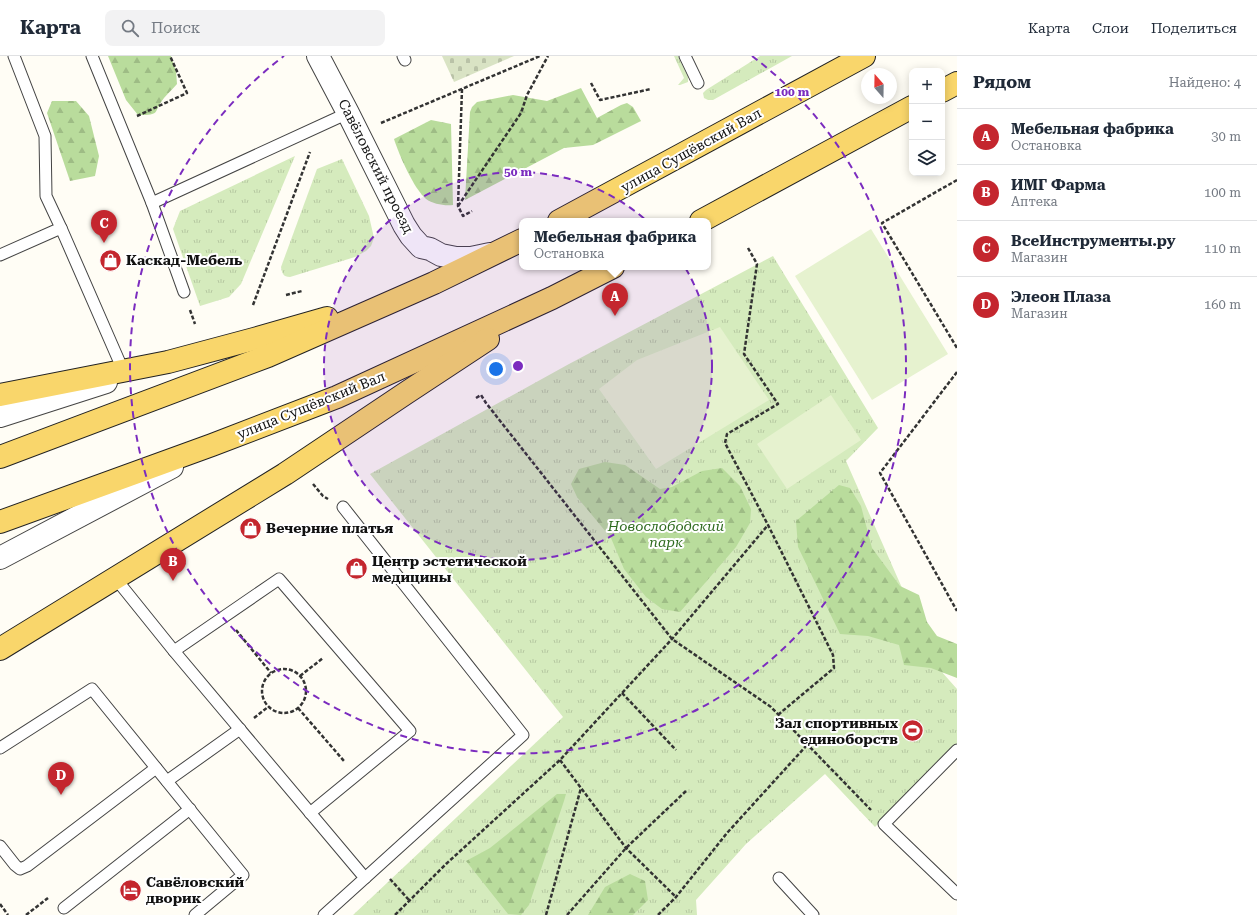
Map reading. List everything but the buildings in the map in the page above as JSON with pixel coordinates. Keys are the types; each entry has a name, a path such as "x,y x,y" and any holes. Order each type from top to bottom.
{"main road":[{"name":"улица Сущёвский Вал","path":"566,218 864,56"},
{"path":"945,89 957,83"},
{"path":"707,218 909,110"},
{"path":"0,457 268,356 434,283 519,241"},
{"name":"улица Сущёвский Вал","path":"0,522 212,445 337,397 552,298 607,270"},
{"path":"0,395 168,362 350,311 434,283"},
{"path":"0,649 285,474 552,298"}],"street":[{"name":"Савёловский проезд","path":"318,56 404,225 421,247 430,249 441,255 456,258 485,256 497,252"},
{"path":"0,416 168,362"},
{"path":"0,558 212,445"}],"lane":[{"path":"14,56 45,136 46,196 123,370"},
{"path":"92,56 152,203 184,292"},
{"path":"685,56 698,83"},
{"path":"152,203 348,113"},
{"path":"0,255 61,228"},
{"path":"324,915 523,735 343,507"},
{"path":"116,579 240,730 365,878"},
{"path":"174,650 279,579 410,731 310,813"},
{"path":"0,748 92,689 243,875 195,915"},
{"path":"167,781 240,730"},
{"path":"957,750 884,824 957,894"},
{"path":"0,846 20,869 27,866 156,768"},
{"path":"64,908 190,809"},
{"path":"779,878 813,915"}],"path":[{"path":"120,124 187,93 170,56"},
{"path":"375,126 540,56"},
{"path":"458,206 521,113 527,95 548,56"},
{"path":"591,83 600,100 651,89"},
{"path":"462,89 458,206 463,216 472,211"},
{"path":"253,306 312,147 312,130"},
{"path":"957,180 882,223 957,348"},
{"path":"748,248 757,264 744,354 778,404 727,434 725,443 768,525 833,656 834,668 779,714"},
{"path":"286,295 302,291"},
{"path":"957,372 880,473 957,611"},
{"path":"476,398 481,395 672,639 771,707 884,824"},
{"path":"310,480 323,496 343,507"},
{"path":"394,915 446,864 560,760 672,639 768,525"},
{"path":"225,615 271,673"},
{"path":"300,676 337,647"},
{"path":"286,669 294,671 300,676 305,684 306,693 304,701 298,708 288,713 277,713 268,707 262,699 261,689 264,680 271,673 286,669"},
{"path":"622,693 676,750"},
{"path":"298,708 356,775"},
{"path":"658,915 676,897 727,833 808,745"},
{"path":"560,760 626,848 676,897"},
{"path":"546,915 581,788"},
{"path":"567,915 626,848 686,791"},
{"path":"378,865 409,900"},
{"path":"0,904 8,915"}],"green space":[{"path":"108,56 171,56 176,71 177,84 160,103 154,114 138,115 126,100"},
{"path":"442,56 514,56 454,82"},
{"path":"674,56 678,56 688,77 688,82 680,85 678,85 684,78"},
{"path":"760,56 792,56 713,100 704,98 703,93 706,90"},
{"path":"581,88 597,118 627,103 633,107 641,121 593,145 564,148 465,200 470,112 472,107 477,102 513,95 547,101"},
{"path":"52,101 76,101 89,116 99,156 95,176 70,181 47,113"},
{"path":"431,120 451,124 453,205 442,205 429,201 421,194 407,171 394,139"},
{"path":"295,156 241,284 229,297 200,306 173,229 180,211"},
{"path":"342,159 369,216 374,238 371,246 366,251 355,257 290,277 286,276 282,273 281,267 317,169"},
{"path":"871,229 948,354 872,400 795,276"},
{"name":"Новослободский парк","path":"773,256 878,428 846,461 929,649 941,671 957,689 957,743 875,827 825,774 746,844 696,900 697,915 353,915 563,717 370,474 569,364"},
{"path":"720,327 769,400 656,469 599,389 637,360"},
{"path":"831,395 861,440 787,489 757,444"},
{"path":"605,462 625,465 660,489 672,487 702,471 722,468 740,486 751,509 750,523 736,547 680,612 662,609 646,597 624,569 611,538 577,497 571,484 579,469"},
{"path":"839,485 850,488 861,506 872,548 900,586 919,595 927,622 937,636 957,644 957,678 931,668 904,665 899,645 868,636 840,634 798,547 796,521"},
{"path":"557,794 566,794 529,905 521,915 508,914 466,861 490,848"},
{"path":"630,874 645,881 648,900 633,915 588,915 605,887"}],"place":[{"name":"ВсеИнструменты.ру","path":"104,243"},
{"name":"Каскад-Мебель","path":"110,260"},
{"name":"Мебельная фабрика","path":"615,316"},
{"name":"Вечерние платья","path":"251,528"},
{"name":"Центр эстетической медицины","path":"356,569"},
{"name":"ИМГ Фарма","path":"173,581"},
{"name":"Зал спортивных единоборств","path":"913,731"},
{"name":"Элеон Плаза","path":"61,795"},
{"name":"Савёловский дворик","path":"130,890"}]}
